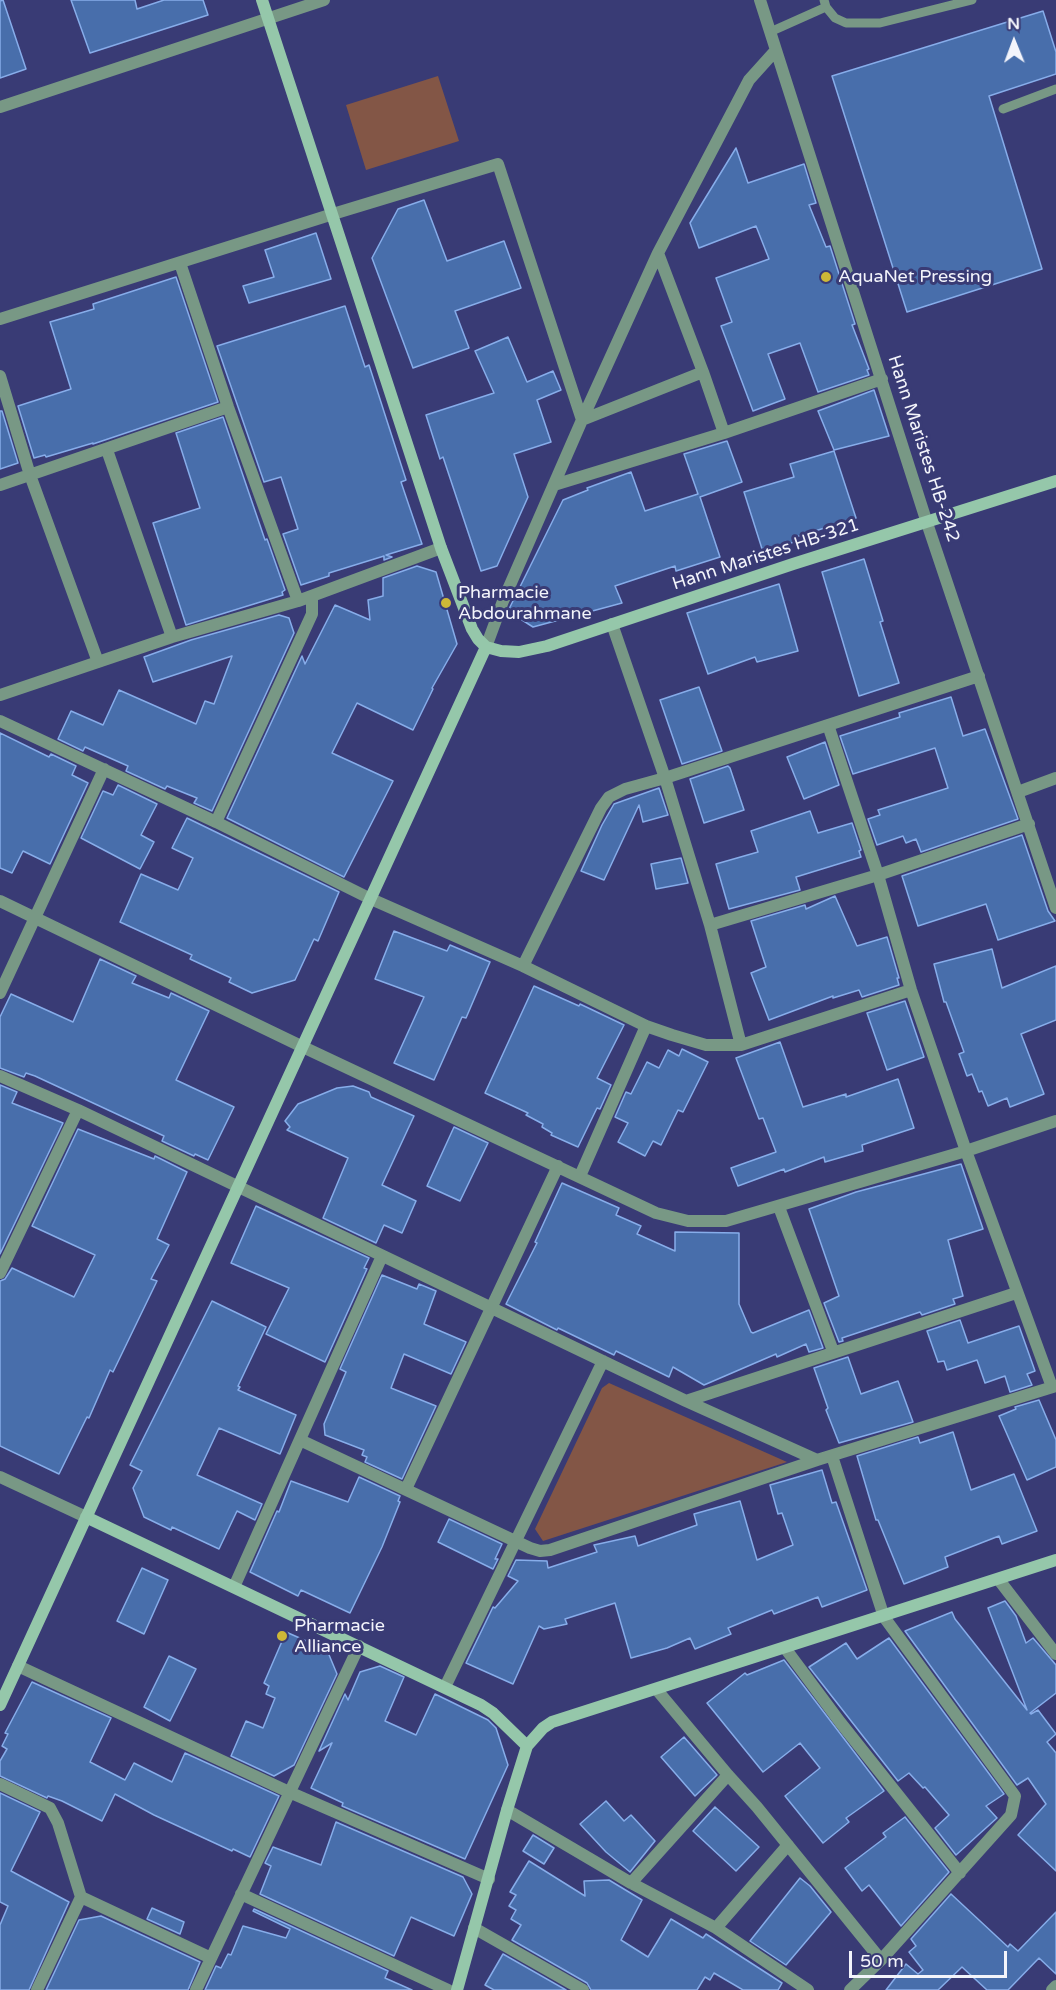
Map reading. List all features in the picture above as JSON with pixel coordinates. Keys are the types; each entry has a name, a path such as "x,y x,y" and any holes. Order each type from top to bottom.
{"street":[{"path":"262,0 441,548 472,629 486,647"},
{"path":"0,107 324,0"},
{"name":"Hann Maristes HB-242","path":"760,0 927,523 1056,908"},
{"path":"0,1705 486,647 503,601 582,420 658,253 749,80 776,51"},
{"path":"0,319 498,164 582,420"},
{"path":"658,253 724,433"},
{"path":"180,263 228,407 298,601"},
{"path":"582,420 703,372"},
{"path":"0,376 30,475 98,662"},
{"path":"554,485 724,433 882,379"},
{"path":"0,485 228,407"},
{"path":"107,450 172,637"},
{"name":"Hann Maristes HB-321","path":"486,647 519,652 547,646 793,564 1056,481"},
{"path":"0,695 172,637 298,601 441,548"},
{"path":"216,822 312,614 312,596"},
{"path":"612,624 665,778 710,925 741,1045"},
{"path":"523,966 601,808 609,797 618,791 665,778 979,676"},
{"path":"0,721 216,822 371,899 523,966 646,1026 706,1045 741,1045 911,990"},
{"path":"300,1440 540,1551 562,1547 817,1460 1054,1387 1016,1293 911,990 878,875 828,725"},
{"path":"0,993 104,769"},
{"path":"1018,792 1056,778"},
{"path":"710,925 878,875 1029,824"},
{"path":"0,901 656,1213 688,1221 726,1221 779,1207 1056,1121"},
{"path":"580,1176 646,1026"},
{"path":"0,1076 78,1110 686,1401 817,1460"},
{"path":"0,1272 78,1110"},
{"path":"406,1490 558,1166"},
{"path":"779,1207 833,1351"},
{"path":"234,1587 382,1256"},
{"path":"686,1401 1016,1293"},
{"path":"445,1687 603,1361"},
{"path":"832,1456 884,1617 1015,1796 1011,1815 881,1960 850,1990"},
{"path":"0,1477 445,1687 494,1713 527,1746"},
{"path":"457,1990 527,1746 543,1728 552,1722 1056,1560"},
{"path":"999,1580 1056,1654"},
{"path":"196,1990 359,1646"},
{"path":"785,1648 840,1722 960,1873"},
{"path":"18,1666 290,1792 489,1880"},
{"path":"657,1690 757,1807 881,1960"},
{"path":"631,1882 728,1775"},
{"path":"0,1784 50,1808 58,1823 81,1897 37,1990"},
{"path":"507,1810 716,1928 808,1990"},
{"path":"716,1928 788,1845"},
{"path":"241,1894 448,1990"},
{"path":"81,1897 211,1958"},
{"path":"474,1928 583,1990"},
{"path":"1052,1990 1056,1986"}],"lane":[{"path":"770,32 825,3 835,18 846,22 880,23 972,0"},
{"path":"1003,110 1056,89"}],"shaded area":[{"path":"438,76 459,141 366,170 346,105"},
{"path":"609,1383 787,1462 543,1541 535,1529 602,1388"}],"building":[{"path":"3,0 26,69 0,78 0,1"},
{"path":"71,0 135,0 137,9 164,0 203,0 208,15 90,53"},
{"path":"1043,11 1056,52 1056,74 989,96 1042,269 907,312 832,76"},
{"path":"736,148 748,183 804,164 816,203 809,205 826,247 830,246 855,324 852,325 869,369 867,370 869,375 818,392 800,343 768,354 785,399 753,411 721,326 732,322 716,278 769,259 756,226 699,248 690,223"},
{"path":"424,200 447,261 504,241 521,288 455,311 469,348 413,368 372,258 398,209"},
{"path":"316,233 331,279 249,303 243,286 274,277 265,250"},
{"path":"176,277 218,402 93,444 34,458 18,406 71,389 50,322 94,309 93,304"},
{"path":"345,306 365,367 369,365 406,480 401,482 422,544 386,555 392,557 384,560 384,556 329,573 329,576 301,585 283,534 298,529 281,477 264,482 217,346"},
{"path":"508,337 527,382 553,371 561,390 537,400 551,442 514,454 528,497 497,566 481,571 443,457 440,459 426,415 494,393 475,351"},
{"path":"874,390 889,436 834,450 818,411"},
{"path":"0,411 2,411 18,463 0,469"},
{"path":"223,417 265,540 267,539 285,590 282,592 283,595 186,625 153,523 200,508 176,433"},
{"path":"727,441 742,482 700,497 720,557 676,571 675,566 615,586 622,603 533,627 508,611 563,500 588,490 587,488 631,472 645,511 698,494 684,454"},
{"path":"834,451 856,518 796,537 797,541 763,552 744,492 794,477 790,464"},
{"path":"864,559 899,683 859,696 822,572"},
{"path":"417,566 436,572 457,644 432,688 413,730 357,703 332,753 393,781 344,877 227,818 302,656 305,664 335,605 370,620 368,600 383,596 383,578"},
{"path":"779,584 798,651 757,662 755,657 708,674 687,613"},
{"path":"279,615 289,618 294,633 212,811 194,803 197,798 167,786 165,789 126,771 128,766 85,747 83,751 58,739 71,711 103,725 119,690 196,724 205,701 214,704 232,656 153,682 144,657 191,640"},
{"path":"699,687 722,751 682,764 660,700"},
{"path":"951,697 963,736 985,729 1018,819 921,852 916,839 906,843 903,836 877,845 868,819 880,815 878,810 948,788 935,748 853,774 840,736 900,717 899,713"},
{"path":"0,733 49,757 51,754 76,766 72,775 88,783 50,864 23,851 12,873 0,868"},
{"path":"825,742 839,785 804,799 787,757"},
{"path":"728,766 744,810 704,823 690,779"},
{"path":"118,785 157,804 141,835 154,842 140,869 81,838 103,791 113,795"},
{"path":"659,788 668,815 643,822 639,805 604,880 581,871 614,804"},
{"path":"810,811 818,833 852,823 861,857 796,877 800,890 729,909 716,864 758,852 751,831"},
{"path":"187,818 339,892 318,941 314,939 295,980 252,993 229,982 231,978 190,959 192,955 120,922 141,874 178,890 193,858 172,848"},
{"path":"1022,835 1048,911 1055,921 998,940 986,904 918,926 902,876"},
{"path":"681,858 688,883 656,889 651,864"},
{"path":"835,896 857,946 887,937 899,985 862,997 859,990 833,998 833,996 769,1020 751,973 766,967 751,921 805,905 806,909"},
{"path":"394,931 447,951 450,945 490,962 466,1018 462,1017 434,1080 394,1063 424,997 375,979"},
{"path":"992,949 1002,988 1056,966 1056,1020 1021,1034 1044,1094 1010,1107 1007,1098 988,1106 972,1074 967,1076 959,1054 964,1052 946,1002 944,1002 934,964"},
{"path":"100,959 136,976 132,983 169,998 171,993 209,1011 176,1080 234,1107 208,1160 162,1141 164,1136 35,1076 26,1073 24,1077 0,1068 0,1017 11,994 73,1022"},
{"path":"534,986 624,1025 597,1078 611,1085 578,1147 551,1135 552,1133 542,1127 543,1124 526,1115 528,1113 485,1093"},
{"path":"905,1001 924,1057 887,1070 867,1013"},
{"path":"780,1042 803,1107 846,1094 846,1097 898,1079 914,1128 862,1145 863,1151 825,1162 824,1157 738,1186 731,1168 776,1152 763,1118 759,1119 736,1058"},
{"path":"682,1049 708,1062 683,1112 678,1110 661,1145 653,1141 645,1156 618,1142 628,1123 615,1117 626,1092 631,1094 647,1062 659,1068 668,1050 679,1056"},
{"path":"0,1085 17,1092 12,1103 63,1123 0,1254"},
{"path":"353,1086 369,1092 371,1097 414,1116 382,1185 416,1201 402,1233 384,1225 376,1243 323,1218 348,1158 287,1130 290,1127 285,1121 298,1104 337,1088"},
{"path":"454,1127 488,1143 460,1201 427,1186"},
{"path":"78,1129 154,1159 155,1156 187,1172 157,1239 169,1245 151,1279 157,1281 113,1372 110,1370 89,1418 87,1417 59,1474 0,1446 0,1281 5,1279 12,1268 74,1297 95,1255 32,1226"},
{"path":"961,1164 983,1229 948,1240 963,1296 953,1299 955,1304 922,1315 920,1312 842,1338 843,1341 839,1342 824,1303 839,1296 809,1209 856,1192"},
{"path":"562,1183 619,1208 616,1215 641,1226 637,1234 675,1251 675,1232 739,1233 739,1304 751,1332 809,1310 823,1348 809,1352 806,1344 777,1357 776,1354 704,1385 673,1367 669,1377 616,1351 614,1355 506,1304 537,1243 535,1242"},
{"path":"256,1206 369,1258 364,1268 367,1269 325,1362 266,1334 289,1288 231,1263"},
{"path":"382,1275 417,1289 419,1284 436,1291 424,1324 466,1342 451,1374 404,1354 391,1388 436,1406 402,1479 365,1462 367,1457 362,1455 364,1450 325,1435 324,1424 346,1372 340,1369"},
{"path":"212,1301 266,1327 238,1390 296,1415 280,1454 219,1428 197,1475 262,1504 255,1520 237,1511 219,1549 144,1517 133,1488 142,1471 130,1465"},
{"path":"960,1320 968,1343 1019,1326 1035,1371 1027,1374 1032,1385 1010,1392 1005,1376 985,1383 977,1360 947,1370 944,1361 938,1362 927,1331"},
{"path":"848,1357 861,1394 898,1381 913,1422 839,1443 826,1410 828,1408 814,1368"},
{"path":"1039,1400 1056,1440 1056,1467 1027,1480 999,1416 1016,1409 1015,1407"},
{"path":"953,1432 971,1490 1014,1474 1037,1531 1002,1544 999,1536 945,1557 948,1567 904,1584 878,1520 876,1520 857,1456 918,1437 920,1443"},
{"path":"822,1470 832,1503 836,1502 867,1590 822,1607 818,1597 774,1614 772,1610 728,1628 731,1634 695,1649 690,1638 667,1648 631,1658 615,1603 565,1619 567,1624 544,1629 539,1626 513,1684 466,1663 493,1607 495,1608 518,1581 508,1576 516,1560 547,1561 548,1568 597,1552 594,1545 635,1536 638,1546 697,1525 694,1514 740,1501 757,1560 793,1545 782,1513 778,1514 770,1485"},
{"path":"359,1477 400,1496 398,1501 400,1502 382,1547 350,1613 301,1590 298,1596 250,1572 291,1481 348,1502"},
{"path":"449,1519 502,1544 493,1569 438,1542"},
{"path":"142,1568 168,1580 144,1634 117,1621"},
{"path":"1005,1601 1016,1616 1026,1643 1033,1638 1056,1665 1056,1693 1030,1713 1038,1710 1056,1734 1047,1742 1056,1753 1056,1871 1018,1835 1046,1804 1028,1778 1017,1785 905,1631 952,1612 955,1619 1027,1710 988,1608"},
{"path":"286,1632 327,1650 337,1674 294,1765 274,1776 231,1756 246,1721 263,1728 275,1698 266,1694 269,1686 264,1683"},
{"path":"889,1638 1004,1794 986,1806 997,1818 956,1855 935,1828 949,1815 925,1787 923,1788 909,1773 898,1781 809,1667 846,1643 857,1659"},
{"path":"169,1656 196,1669 170,1721 144,1707"},
{"path":"784,1660 884,1791 846,1818 849,1822 823,1843 785,1796 820,1768 800,1743 763,1772 707,1703 745,1673 747,1675"},
{"path":"380,1666 404,1677 385,1721 416,1735 435,1694 488,1720 496,1728 508,1765 465,1859 342,1806 343,1803 311,1788 332,1743 319,1751 345,1694 348,1700 360,1672"},
{"path":"32,1682 111,1718 90,1762 125,1780 134,1763 172,1782 185,1753 279,1796 250,1857 154,1815 115,1794 102,1821 62,1801 48,1796 47,1798 0,1776 0,1761 7,1749 2,1746 8,1734 5,1733"},
{"path":"684,1737 717,1775 695,1796 661,1757"},
{"path":"0,1793 40,1812 11,1871 69,1902 29,1990 0,1990 0,1925 8,1906 0,1902"},
{"path":"606,1801 624,1821 631,1815 655,1841 630,1872 606,1852 580,1824"},
{"path":"715,1807 759,1847 736,1871 693,1831"},
{"path":"905,1817 949,1872 901,1926 869,1885 862,1891 845,1868 886,1837 883,1833"},
{"path":"336,1822 463,1877 472,1894 454,1936 411,1917 394,1956 260,1894 271,1866 265,1863 273,1847 321,1865"},
{"path":"533,1835 554,1848 544,1864 523,1851"},
{"path":"529,1861 585,1896 584,1881 609,1880 642,1900 621,1940 648,1957 671,1919 703,1938 706,1934 782,1983 778,1990 743,1990 714,1973 710,1980 705,1977 697,1990 591,1990 587,1983 512,1940 521,1925 511,1919 516,1910 509,1906 516,1895 510,1892"},
{"path":"800,1878 810,1886 831,1912 786,1965 750,1941"},
{"path":"951,1894 1008,1947 1010,1944 1018,1951 1056,1912 1056,1974 1039,1958 1008,1990 987,1990 962,1967 938,1990 886,1990 906,1964 918,1974 923,1970 909,1952 916,1946 911,1939"},
{"path":"152,1908 184,1922 180,1934 147,1919"},
{"path":"254,1909 388,1971 385,1978 412,1990 205,1990 216,1966 221,1968 228,1954 231,1955 243,1926 286,1938 290,1929 253,1911"},
{"path":"101,1916 200,1962 188,1990 46,1990 79,1920"},
{"path":"503,1954 566,1990 494,1990 485,1985"}],"place":[{"name":"AquaNet Pressing","path":"826,277"},
{"name":"Pharmacie Abdourahmane","path":"446,603"},
{"name":"Pharmacie Alliance","path":"282,1636"}]}
